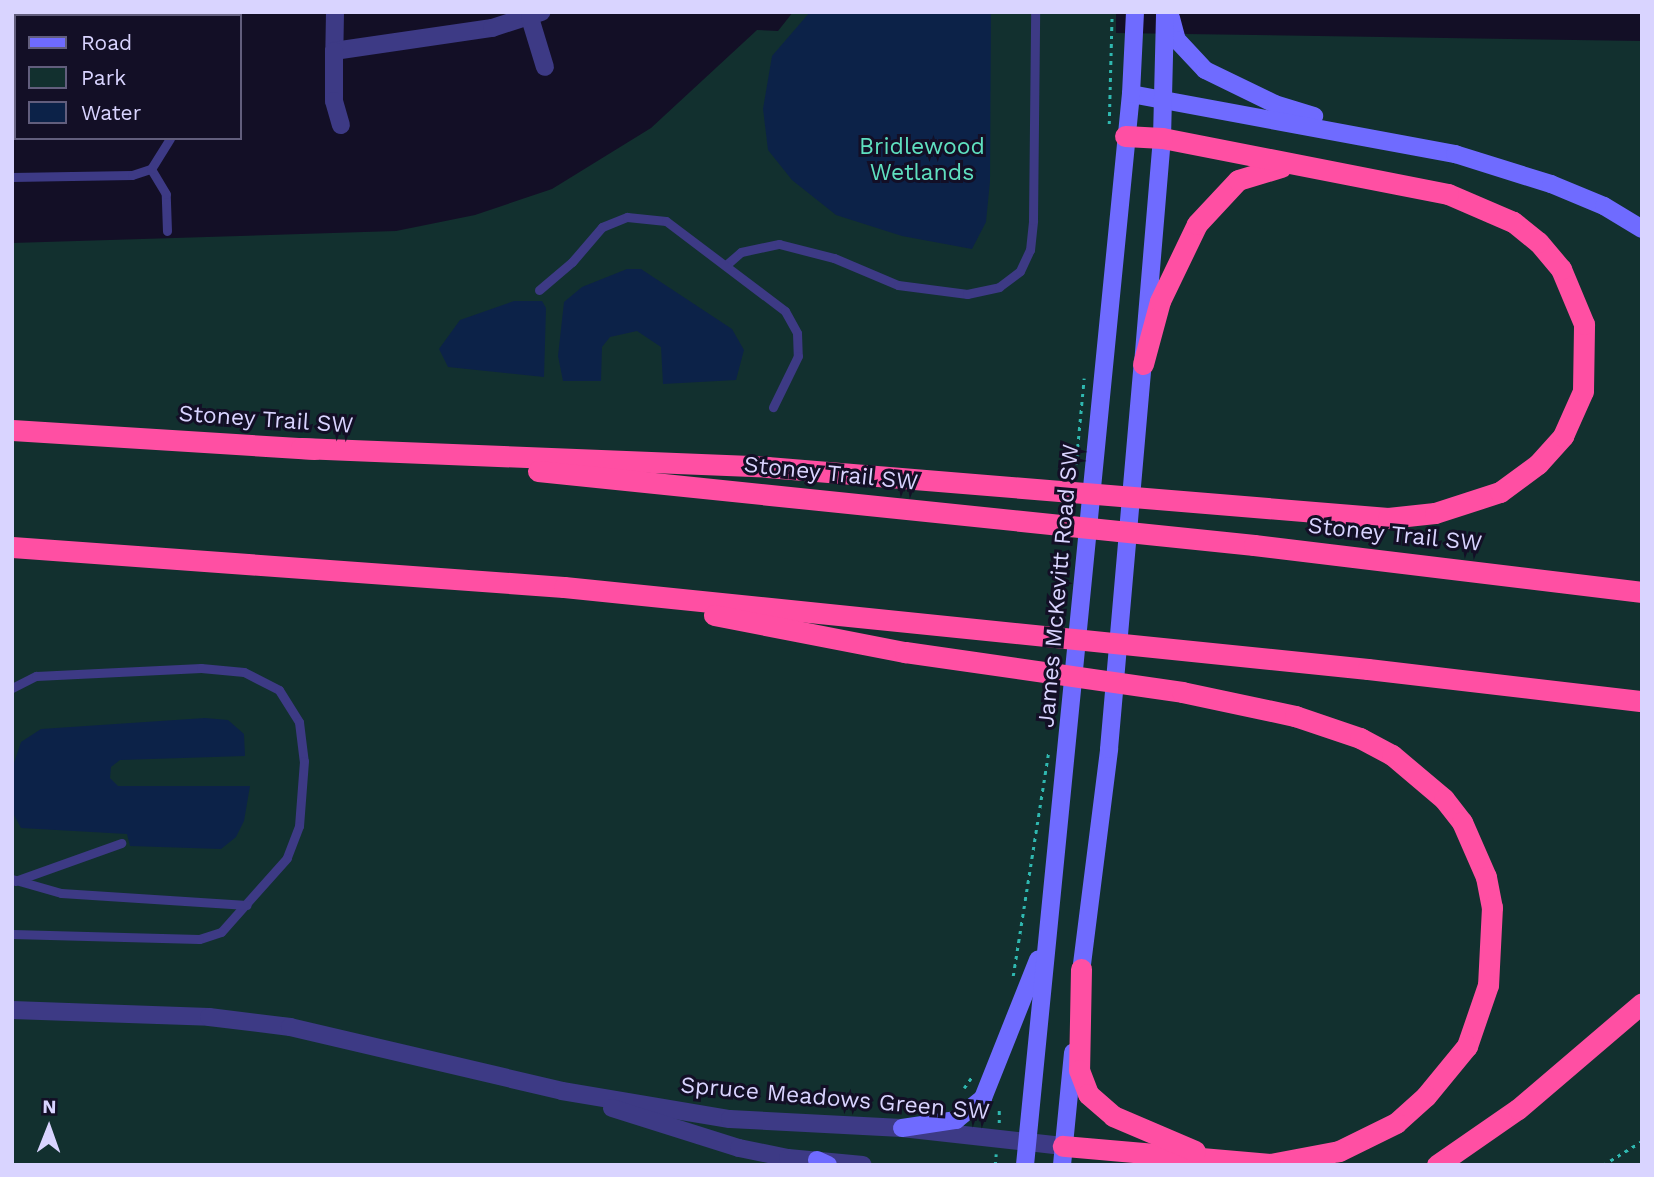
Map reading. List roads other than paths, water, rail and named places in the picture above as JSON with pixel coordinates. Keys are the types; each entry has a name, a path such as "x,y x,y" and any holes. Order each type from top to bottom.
{"highway":[{"path":"301,447 767,467 1365,518 1435,513 1500,492 1518,480 1563,436 1583,391 1584,324 1561,269 1538,242 1483,206 1448,194 1162,138 1116,136"},
{"path":"1143,364 1160,301 1197,224 1238,180 1265,168 1295,165"},
{"name":"Stoney Trail SW","path":"12,430 301,447 1550,578 1642,590"},
{"path":"12,547 564,587 1368,668 1642,701"},
{"path":"564,587 905,652 1246,704 1360,738 1419,775 1462,822 1486,877 1490,897 1488,985 1467,1046 1426,1096 1368,1139 1303,1161 1230,1162 1063,1155"},
{"path":"1081,969 1079,1070 1088,1094 1113,1116 1140,1130 1230,1162"},
{"path":"1437,1165 1518,1109 1642,1003"}],"main road":[{"name":"James McKevitt Road SW","path":"1025,1165 1069,745 1097,435 1116,136 1131,94 1135,12"},
{"path":"1063,1155 1081,969 1109,748 1162,138 1167,12"},
{"path":"1167,12 1185,52 1217,78 1275,104 1421,140 1455,154 1550,184 1604,206 1642,229"},
{"path":"1131,94 1455,154"},
{"path":"902,1128 956,1120 984,1098 1027,992 1048,926"}],"street":[{"path":"335,12 334,101 341,125"},
{"path":"334,51 492,28 536,15 545,67"},
{"name":"Spruce Meadows Green SW","path":"12,1010 209,1017 289,1027 562,1091 730,1119 902,1128 1028,1141 1063,1155"},
{"name":"Spruce Meadows Green SW","path":"562,1091 693,1137 788,1158 863,1165"}],"lane":[{"path":"726,265 741,252 779,244 834,258 898,285 967,294 999,287 1020,271 1030,250 1033,220 1035,12"},
{"path":"12,177 132,175 150,169 169,140"},
{"path":"150,169 166,194 167,231"},
{"path":"539,290 572,262 602,227 627,217 666,221 785,312 797,333 798,356 773,407"},
{"path":"12,688 36,676 201,668 244,672 279,690 299,722 304,761 301,816 286,858 221,932 199,939 12,934"},
{"path":"13,880 121,843"},
{"path":"13,880 61,893 247,905"}],"water":[{"path":"810,12 991,12 990,181 986,222 972,249 902,236 836,215 792,180 768,150 763,109 772,56"},
{"path":"627,269 641,269 732,329 744,350 736,380 663,384 661,347 637,331 610,337 602,347 601,381 563,381 558,356 564,302 582,287"},
{"path":"514,301 542,301 546,308 544,377 448,367 439,349 460,320"},
{"path":"205,718 228,720 244,734 245,756 120,760 111,767 110,778 118,786 250,786 244,821 236,837 221,849 130,846 127,834 21,828 12,811 14,763 21,742 41,729"}],"park label":[{"name":"Bridlewood Wetlands","path":"922,160"}]}
